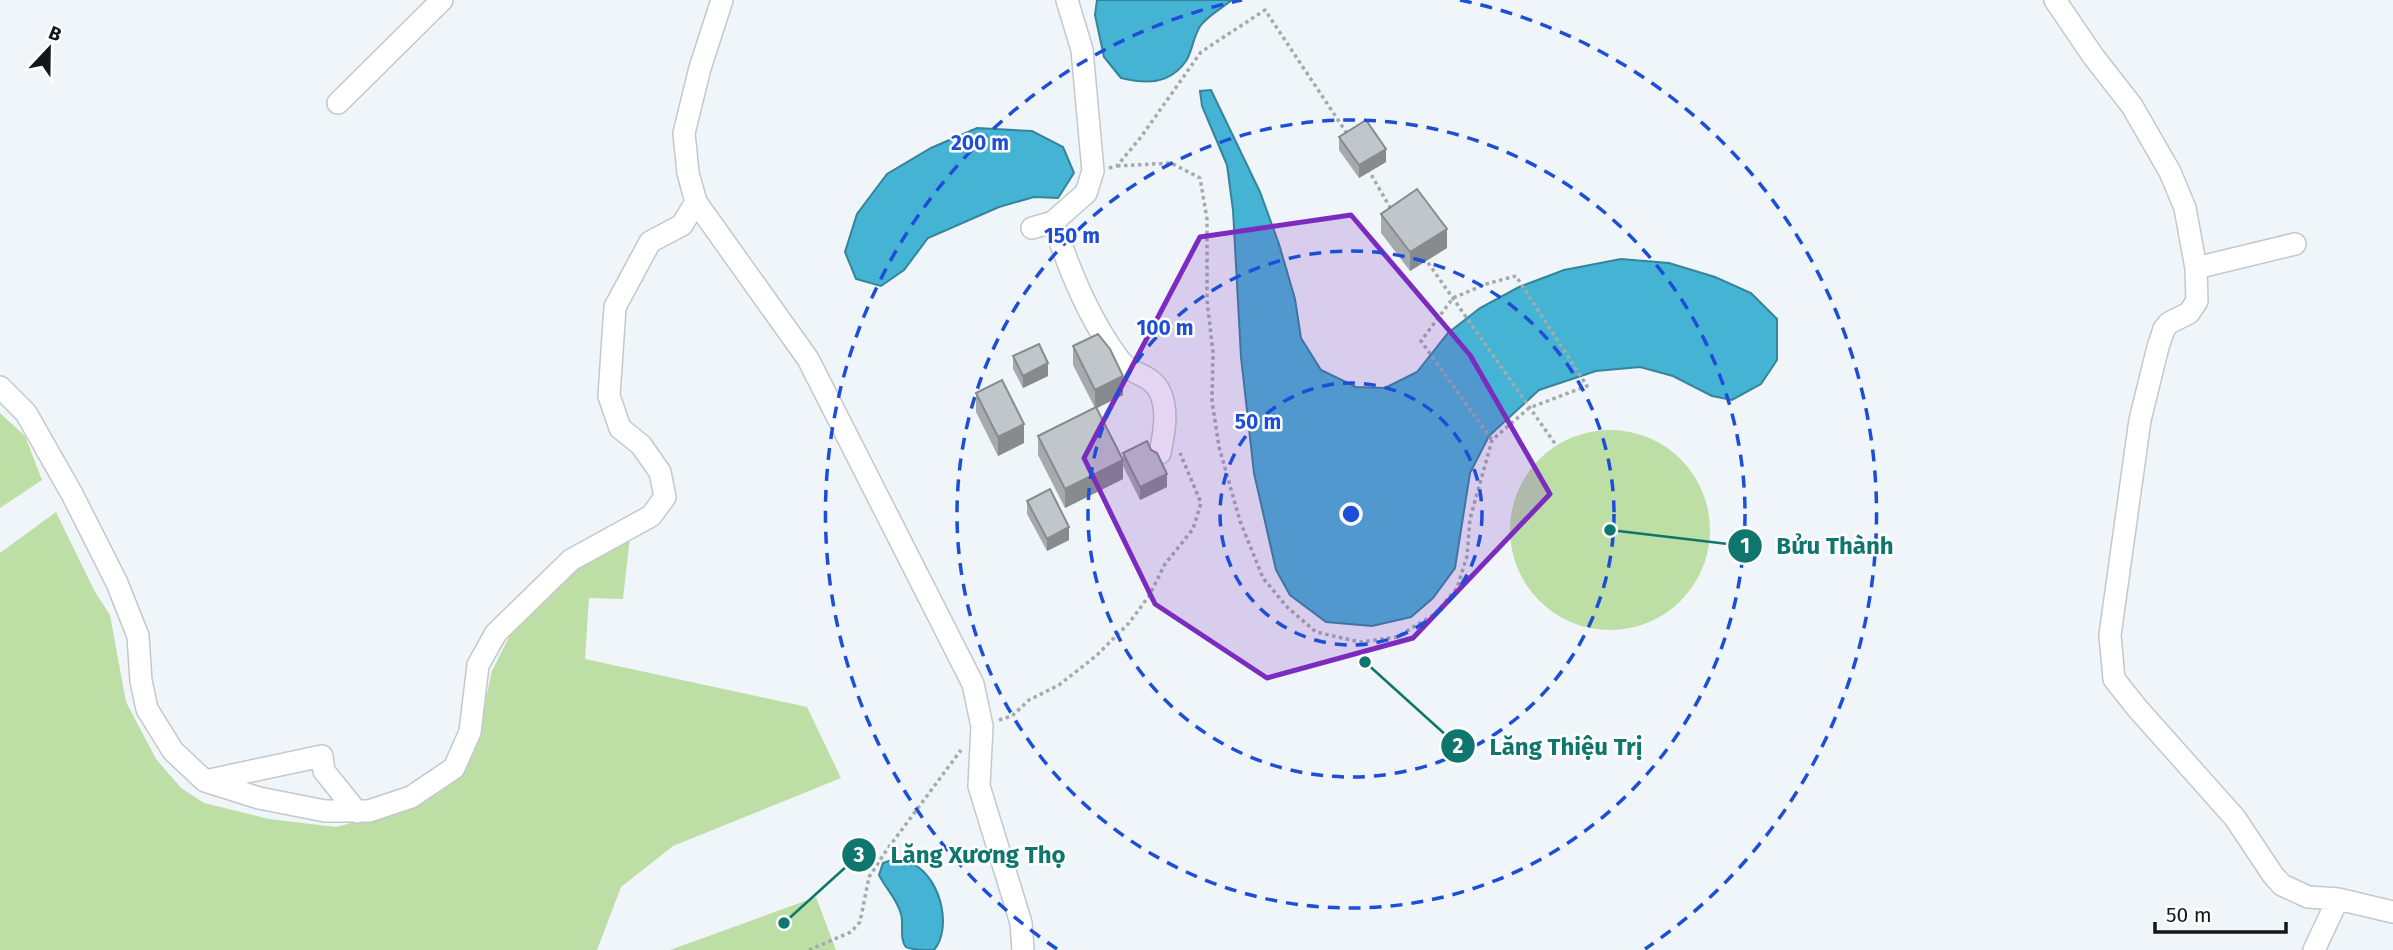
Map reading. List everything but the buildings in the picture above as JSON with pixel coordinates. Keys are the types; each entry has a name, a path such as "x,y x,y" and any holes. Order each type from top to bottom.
{"street":[{"path":"338,103 442,0"},
{"path":"722,0 700,68 684,133 688,173 696,202 808,359 974,684 982,726 979,786 1021,923 1023,950"},
{"path":"1066,0 1082,50 1093,171 1086,193 1042,225 1113,351 1124,366 1148,378 1159,390 1165,426 1160,453"},
{"path":"2054,0 2132,106 2170,172 2185,208 2196,268 2197,301 2189,313 2169,323 2164,329 2140,420 2110,635 2114,679 2235,818 2282,886 2308,897 2338,899 2393,912"},
{"path":"0,387 26,413 72,494 117,583 138,636 146,709 173,751 205,781 259,798 325,811 357,812 411,797 454,768 470,732 478,665 496,633 571,560 650,516 665,497 660,472 641,445 620,428 609,396 615,307 650,242 682,225 696,202"},
{"path":"2196,268 2295,244"},
{"path":"205,781 322,756 324,771 357,812"},
{"path":"2314,950 2338,899"}],"path":[{"path":"1118,166 1201,52 1265,10 1354,146"},
{"path":"1093,171 1118,166 1171,163 1200,178 1207,219 1208,301 1213,352 1212,401 1219,447 1240,521 1263,578 1287,607 1316,632 1360,642 1397,637 1435,614 1457,588 1466,556 1469,519 1492,440 1529,408 1587,386 1516,275 1453,298 1422,341 1492,440"},
{"path":"1367,166 1395,216"},
{"path":"1424,256 1556,445"},
{"path":"809,950 851,932 860,922 869,877 982,726 1012,716 1029,700 1059,685 1096,656 1129,623 1149,596 1165,564 1193,529 1200,503 1178,449 1165,426"}],"highlighted area":[{"path":"1351,215 1470,355 1550,494 1413,638 1267,678 1155,604 1084,458 1200,237"}],"green space":[{"path":"0,413 25,436 42,480 0,508"},
{"path":"1610,430 1648,438 1681,459 1702,492 1710,530 1702,568 1681,601 1648,622 1610,630 1572,622 1539,601 1518,568 1510,530 1518,492 1539,459 1572,438"},
{"path":"56,512 95,592 110,615 126,702 156,759 181,788 204,803 269,819 336,827 390,813 444,784 474,753 492,671 513,629 578,567 630,537 623,599 589,598 585,659 807,707 841,778 673,846 621,887 597,950 0,950 0,553"},
{"path":"816,897 836,950 670,950"}],"water":[{"path":"1097,0 1232,0 1201,25 1186,61 1179,69 1165,79 1148,82 1121,78 1104,57 1095,15"},
{"path":"1211,90 1260,192 1279,244 1295,299 1301,338 1321,370 1356,387 1385,388 1417,372 1448,333 1480,308 1519,287 1564,270 1621,259 1669,263 1715,277 1751,293 1777,319 1777,360 1761,384 1732,400 1712,396 1673,376 1640,367 1596,371 1539,390 1489,436 1470,473 1455,568 1433,598 1411,617 1372,626 1326,622 1290,595 1276,570 1254,473 1241,357 1233,210 1227,165 1202,106 1200,91"},
{"path":"977,128 1032,131 1063,147 1074,173 1058,198 1034,197 999,207 928,238 904,270 881,286 856,279 845,252 857,214 887,174 931,148"},
{"path":"897,858 911,863 926,874 938,894 943,918 939,941 934,950 912,949 904,944 899,909 879,875 883,863"}],"place":[{"name":"Bửu Thành","path":"1610,530"},
{"name":"Lăng Thiệu Trị","path":"1365,662"},
{"name":"Lăng Xương Thọ","path":"784,923"}]}
